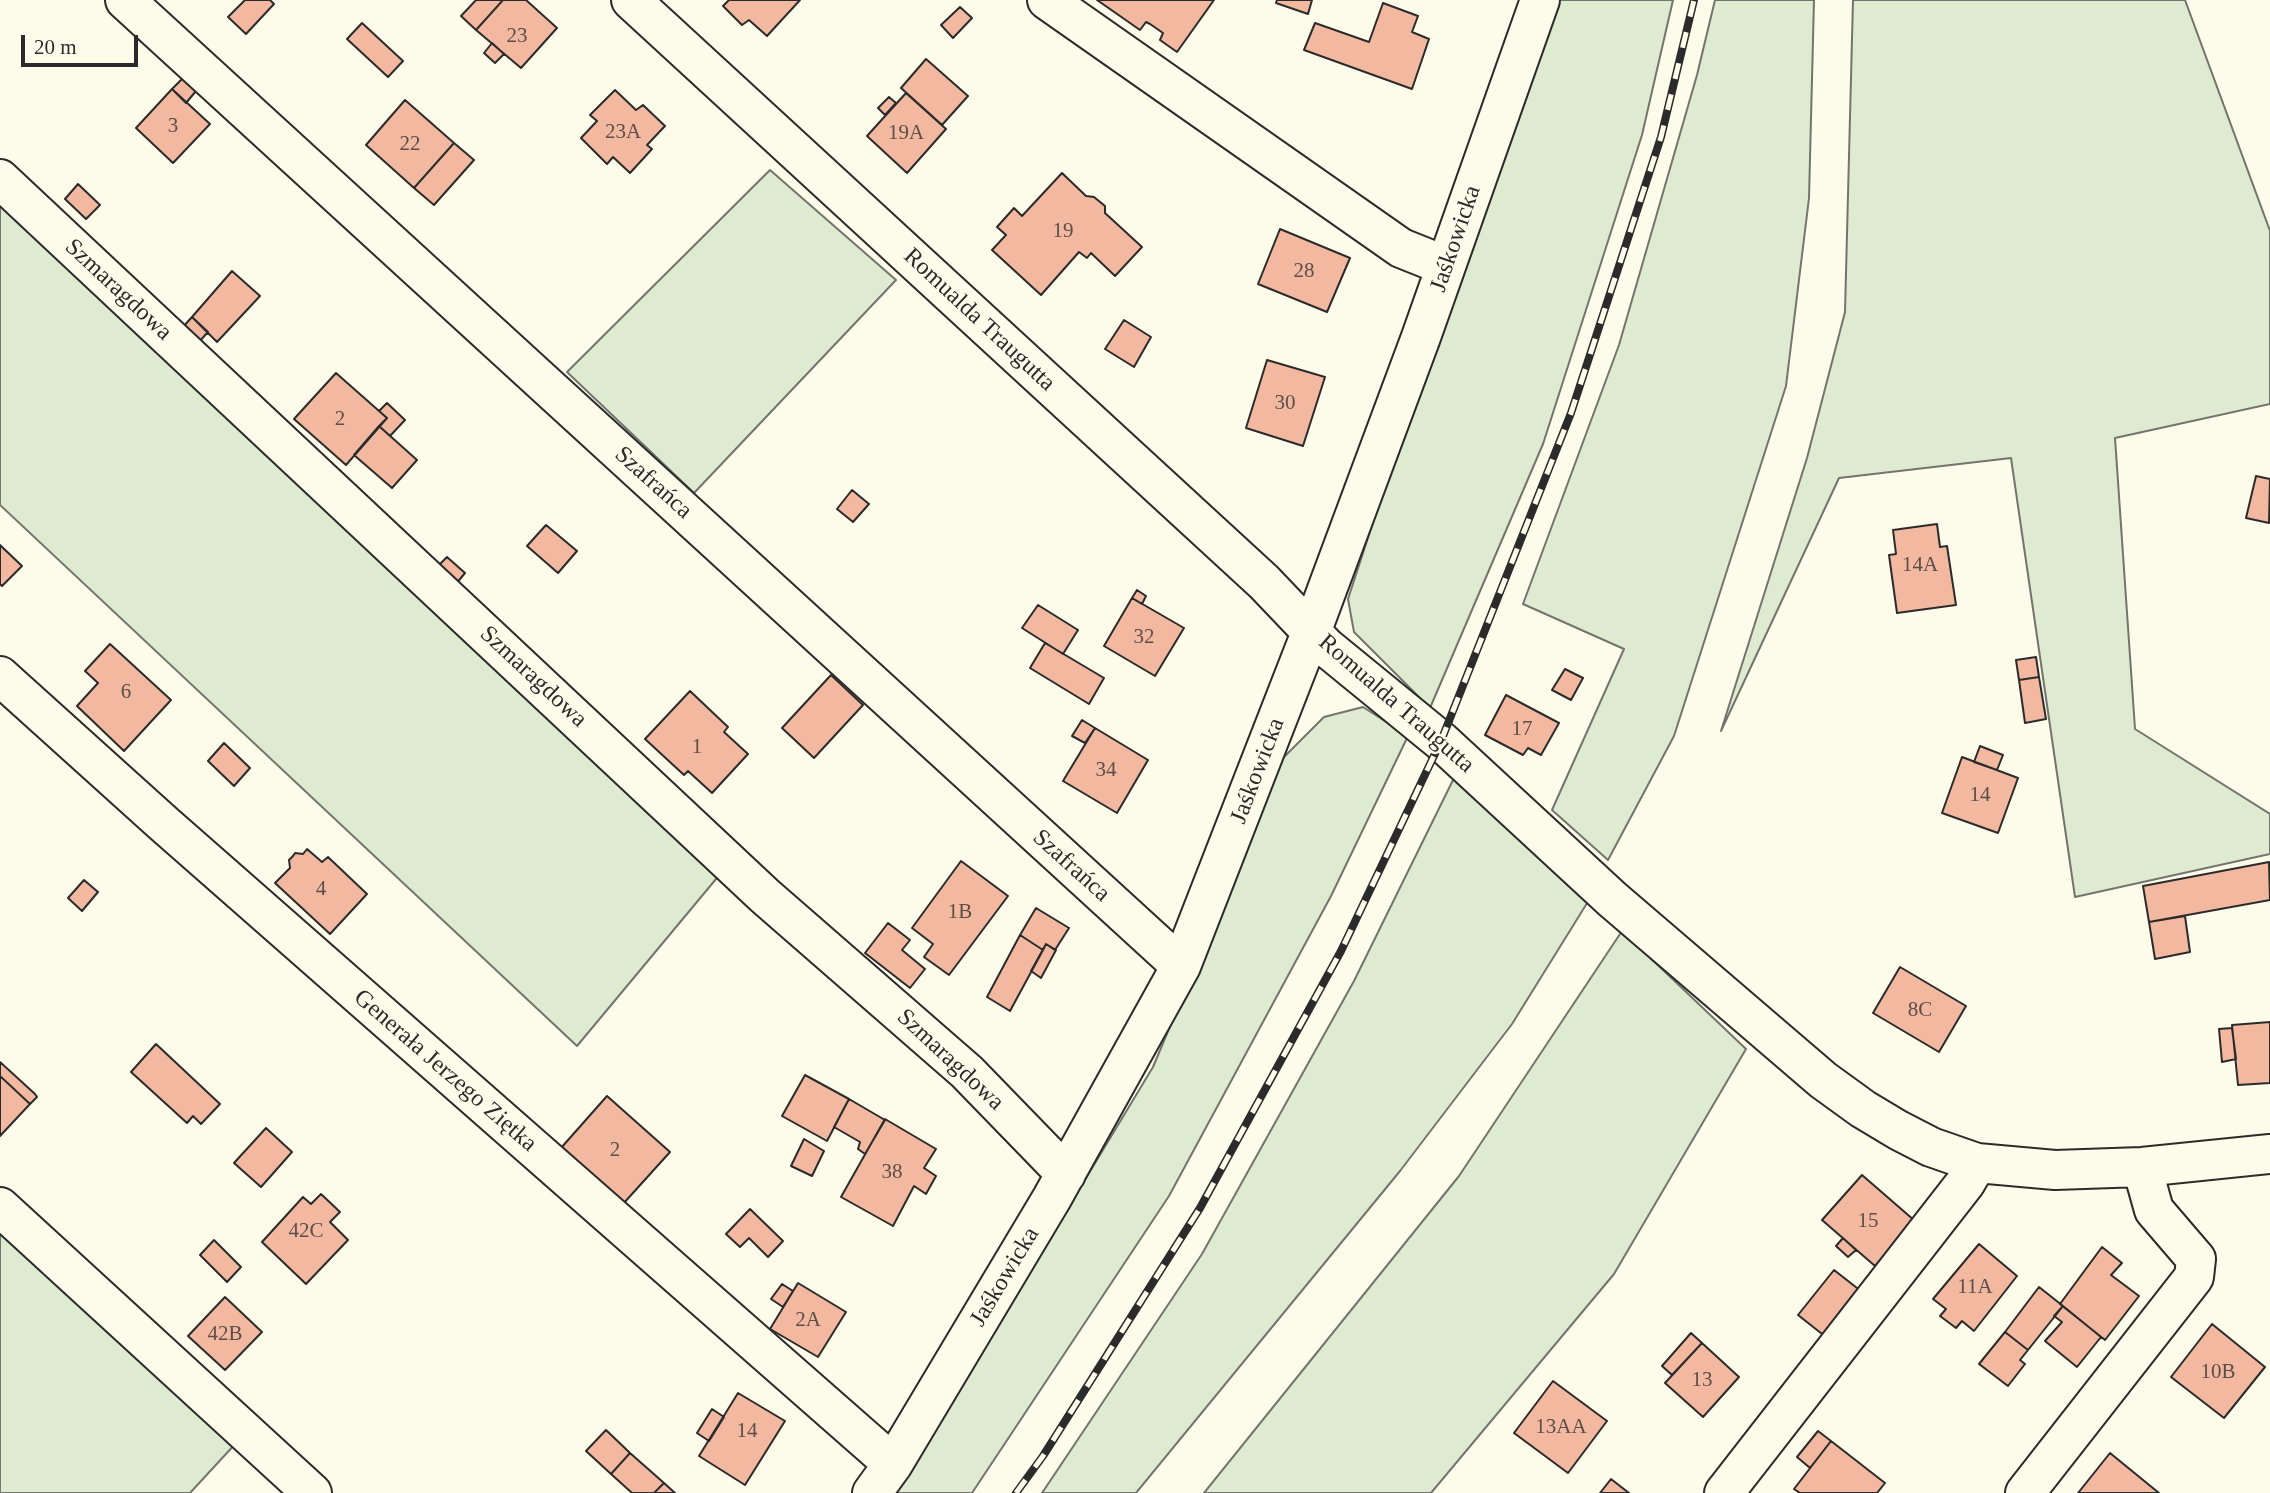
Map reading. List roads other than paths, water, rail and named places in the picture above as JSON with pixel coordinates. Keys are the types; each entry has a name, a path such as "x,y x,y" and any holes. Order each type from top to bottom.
{"street":[{"name":"Szafrańca","path":"125,0 1181,966"},
{"name":"Romualda Traugutta","path":"631,0 1254,573 1326,647 1441,741 1612,899 1824,1080 1863,1109 1931,1147 1977,1163 2055,1170 2142,1167 2270,1154"},
{"path":"1047,0 1401,248 1446,267"},
{"name":"Jaśkowicka","path":"882,1478 1066,1174 1181,966 1312,630 1446,267 1540,0"},
{"name":"Szmaragdowa","path":"0,179 765,896 967,1072 1066,1174"},
{"name":"Generała Jerzego Ziętka","path":"0,676 882,1478"},
{"path":"1724,1493 1966,1182 1977,1163"},
{"path":"2025,1493 2194,1277 2196,1258 2154,1210 2142,1167"},
{"path":"0,1207 312,1493"}],"railway":[{"path":"1016,1493 1043,1456 1200,1208 1341,951 1441,741 1571,413 1661,137 1694,0"}]}
